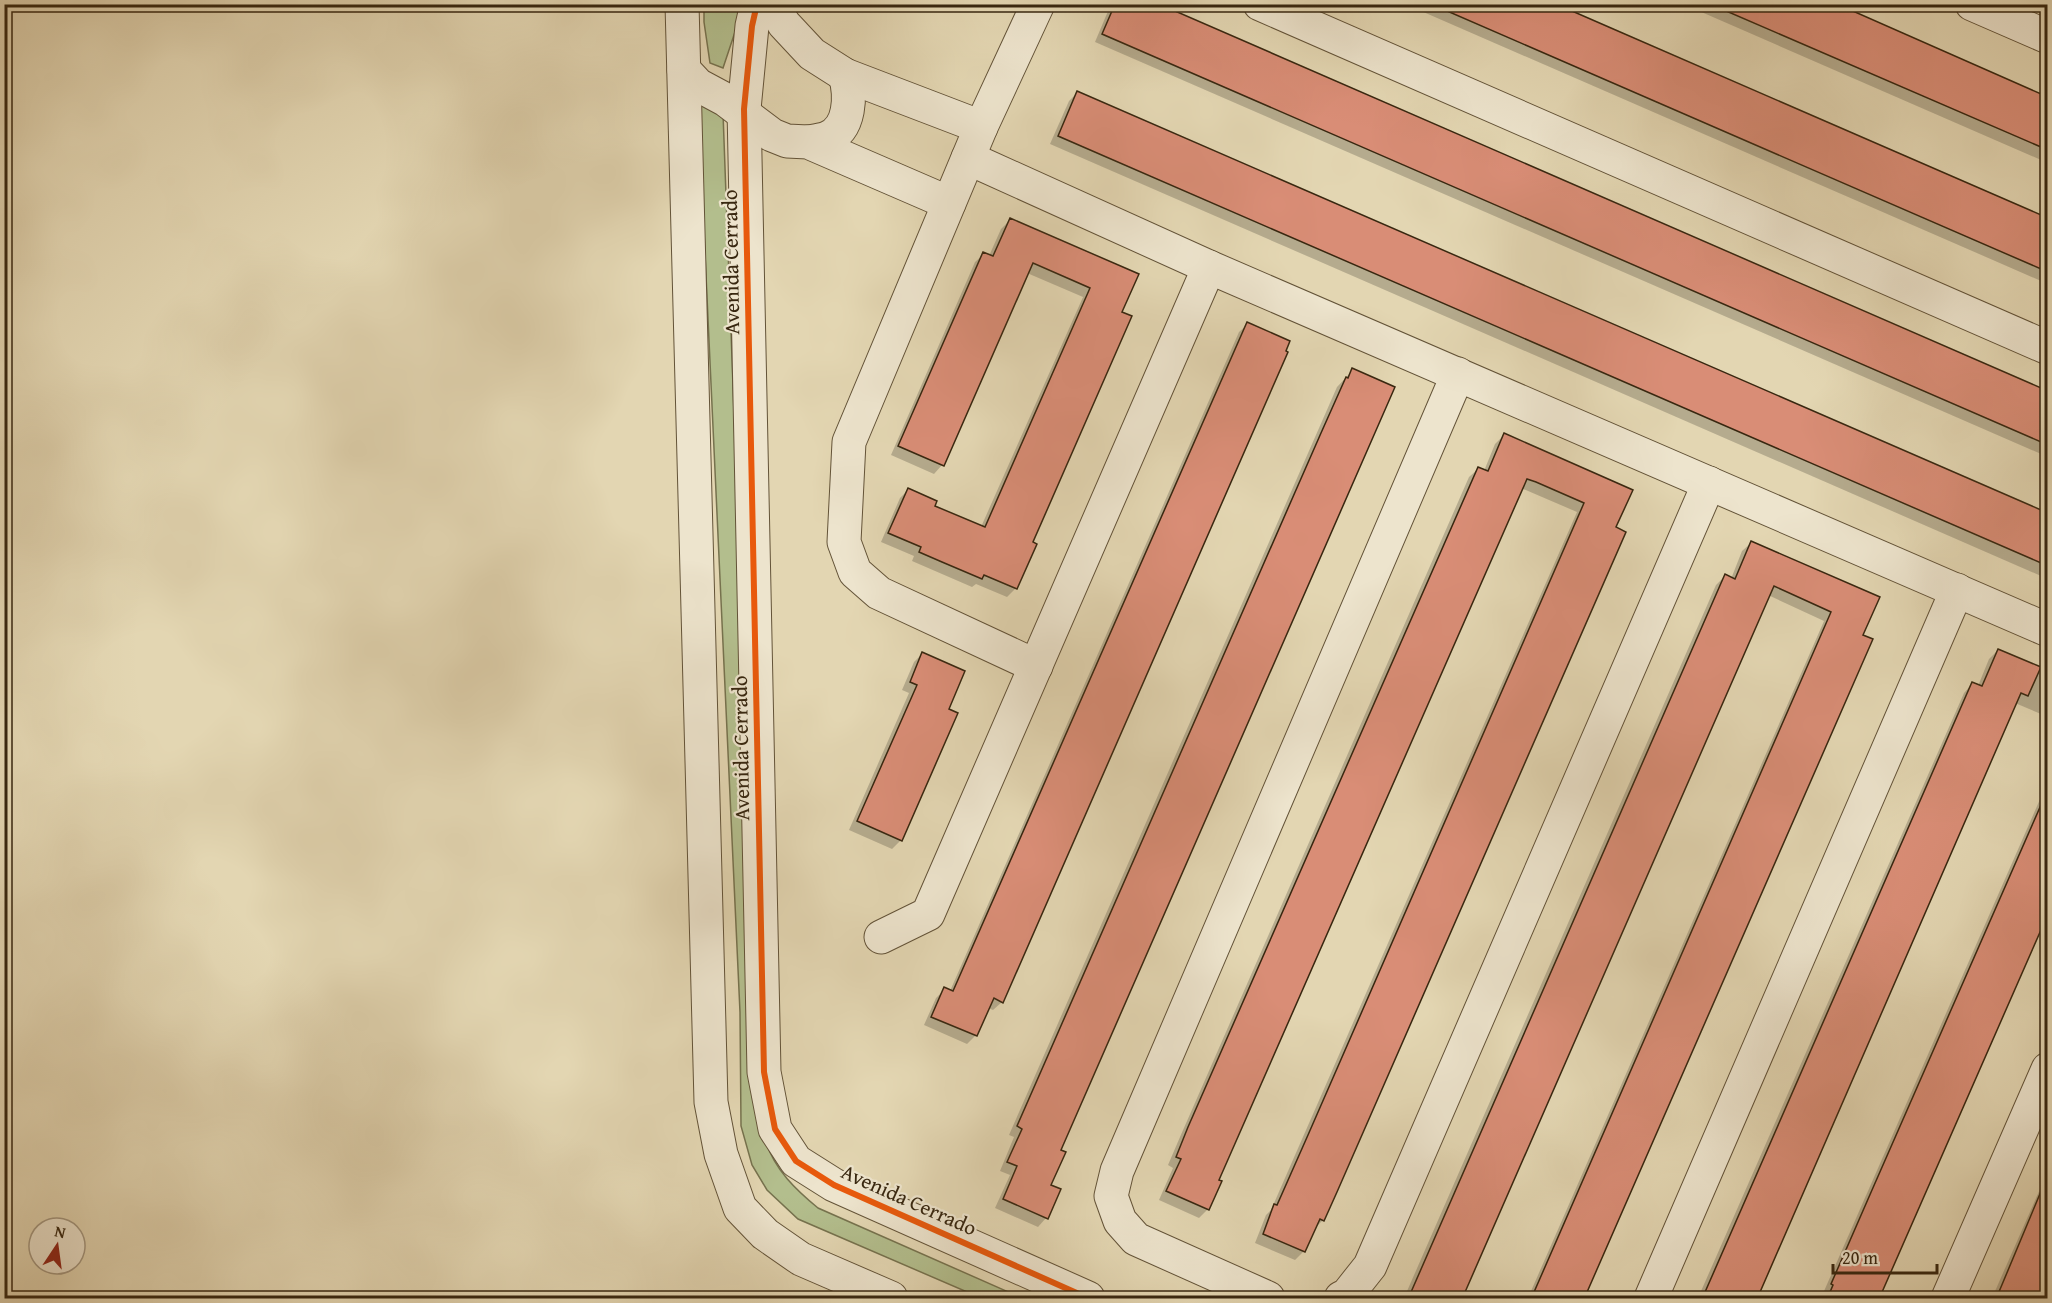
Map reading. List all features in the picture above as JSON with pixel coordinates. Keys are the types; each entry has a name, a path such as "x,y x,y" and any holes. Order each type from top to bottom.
{"street":[{"name":"Avenida Cerrado","path":"682,4 711,1102 721,1154 740,1209 765,1234 801,1259 891,1299"},
{"name":"Avenida Cerrado","path":"756,4 744,113 764,1072 775,1129 796,1161 834,1185 1088,1299"},
{"path":"771,4 784,24 812,54 845,75 981,127"},
{"path":"1036,666 879,593 855,572 844,542 849,442 981,127 1038,4"},
{"path":"1260,4 2048,348"},
{"path":"1972,4 2048,37"},
{"path":"684,70 698,85 744,113 772,135 787,141 808,142 828,138 846,118 850,95 845,75"},
{"path":"808,142 949,203"},
{"path":"968,159 1209,267 2048,630"},
{"path":"881,937 928,914 1209,267"},
{"path":"1268,1299 1136,1239 1120,1221 1111,1196 1117,1171 1458,374"},
{"path":"1341,1299 1347,1295 1370,1266 1709,483"},
{"path":"1651,1299 1957,590"},
{"path":"1947,1299 2048,1069"}],"green space":[{"path":"704,5 744,5 723,68 710,63"},
{"path":"698,102 723,113 759,1096 766,1142 775,1162 787,1179 818,1208 1022,1298 981,1298 798,1219 767,1190 752,1165 741,1126 740,1012"}],"building":[{"path":"1115,4 1159,4 2048,391 2048,445 1102,34"},
{"path":"1431,4 1556,4 2048,218 2048,272"},
{"path":"1710,4 1837,4 2048,97 2048,150"},
{"path":"1077,91 2048,513 2048,566 1058,136"},
{"path":"1010,218 1139,274 1122,312 1132,316 1033,542 1037,544 1017,589 984,575 982,579 942,562 919,552 921,547 888,533 908,488 937,501 935,506 985,527 1090,288 1033,263 944,466 898,446 983,252 993,256"},
{"path":"1247,322 1290,341 1286,351 1288,352 1003,1003 994,998 977,1036 931,1017 944,987 953,991"},
{"path":"1352,368 1395,387 1061,1150 1066,1152 1051,1185 1061,1189 1048,1219 1003,1199 1017,1166 1007,1162 1022,1129 1017,1126 1321,433"},
{"path":"1504,433 1633,490 1616,527 1626,532 1337,1192 1324,1221 1320,1219 1305,1252 1263,1234 1274,1204 1277,1205 1308,1135 1584,503 1527,479 1219,1180 1222,1181 1209,1210 1166,1191 1181,1159 1176,1157 1188,1127 1478,467 1488,471"},
{"path":"1751,541 1880,597 1863,635 1873,639 1584,1299 1531,1299 1831,612 1774,586 1462,1299 1408,1299 1725,574 1735,579"},
{"path":"1998,649 2041,667 2028,696 2021,693 1757,1299 1702,1299 1972,682 1982,686"},
{"path":"922,652 965,671 949,709 958,713 902,841 857,821 917,685 910,682"},
{"path":"2048,789 2048,914 1879,1299 1827,1299 1833,1285 1831,1284"},
{"path":"2047,1177 2048,1299 1996,1299"}],"cycle path":[{"path":"757,4 752,26 744,109 764,1072 775,1129 796,1161 834,1185 1088,1298"}]}
